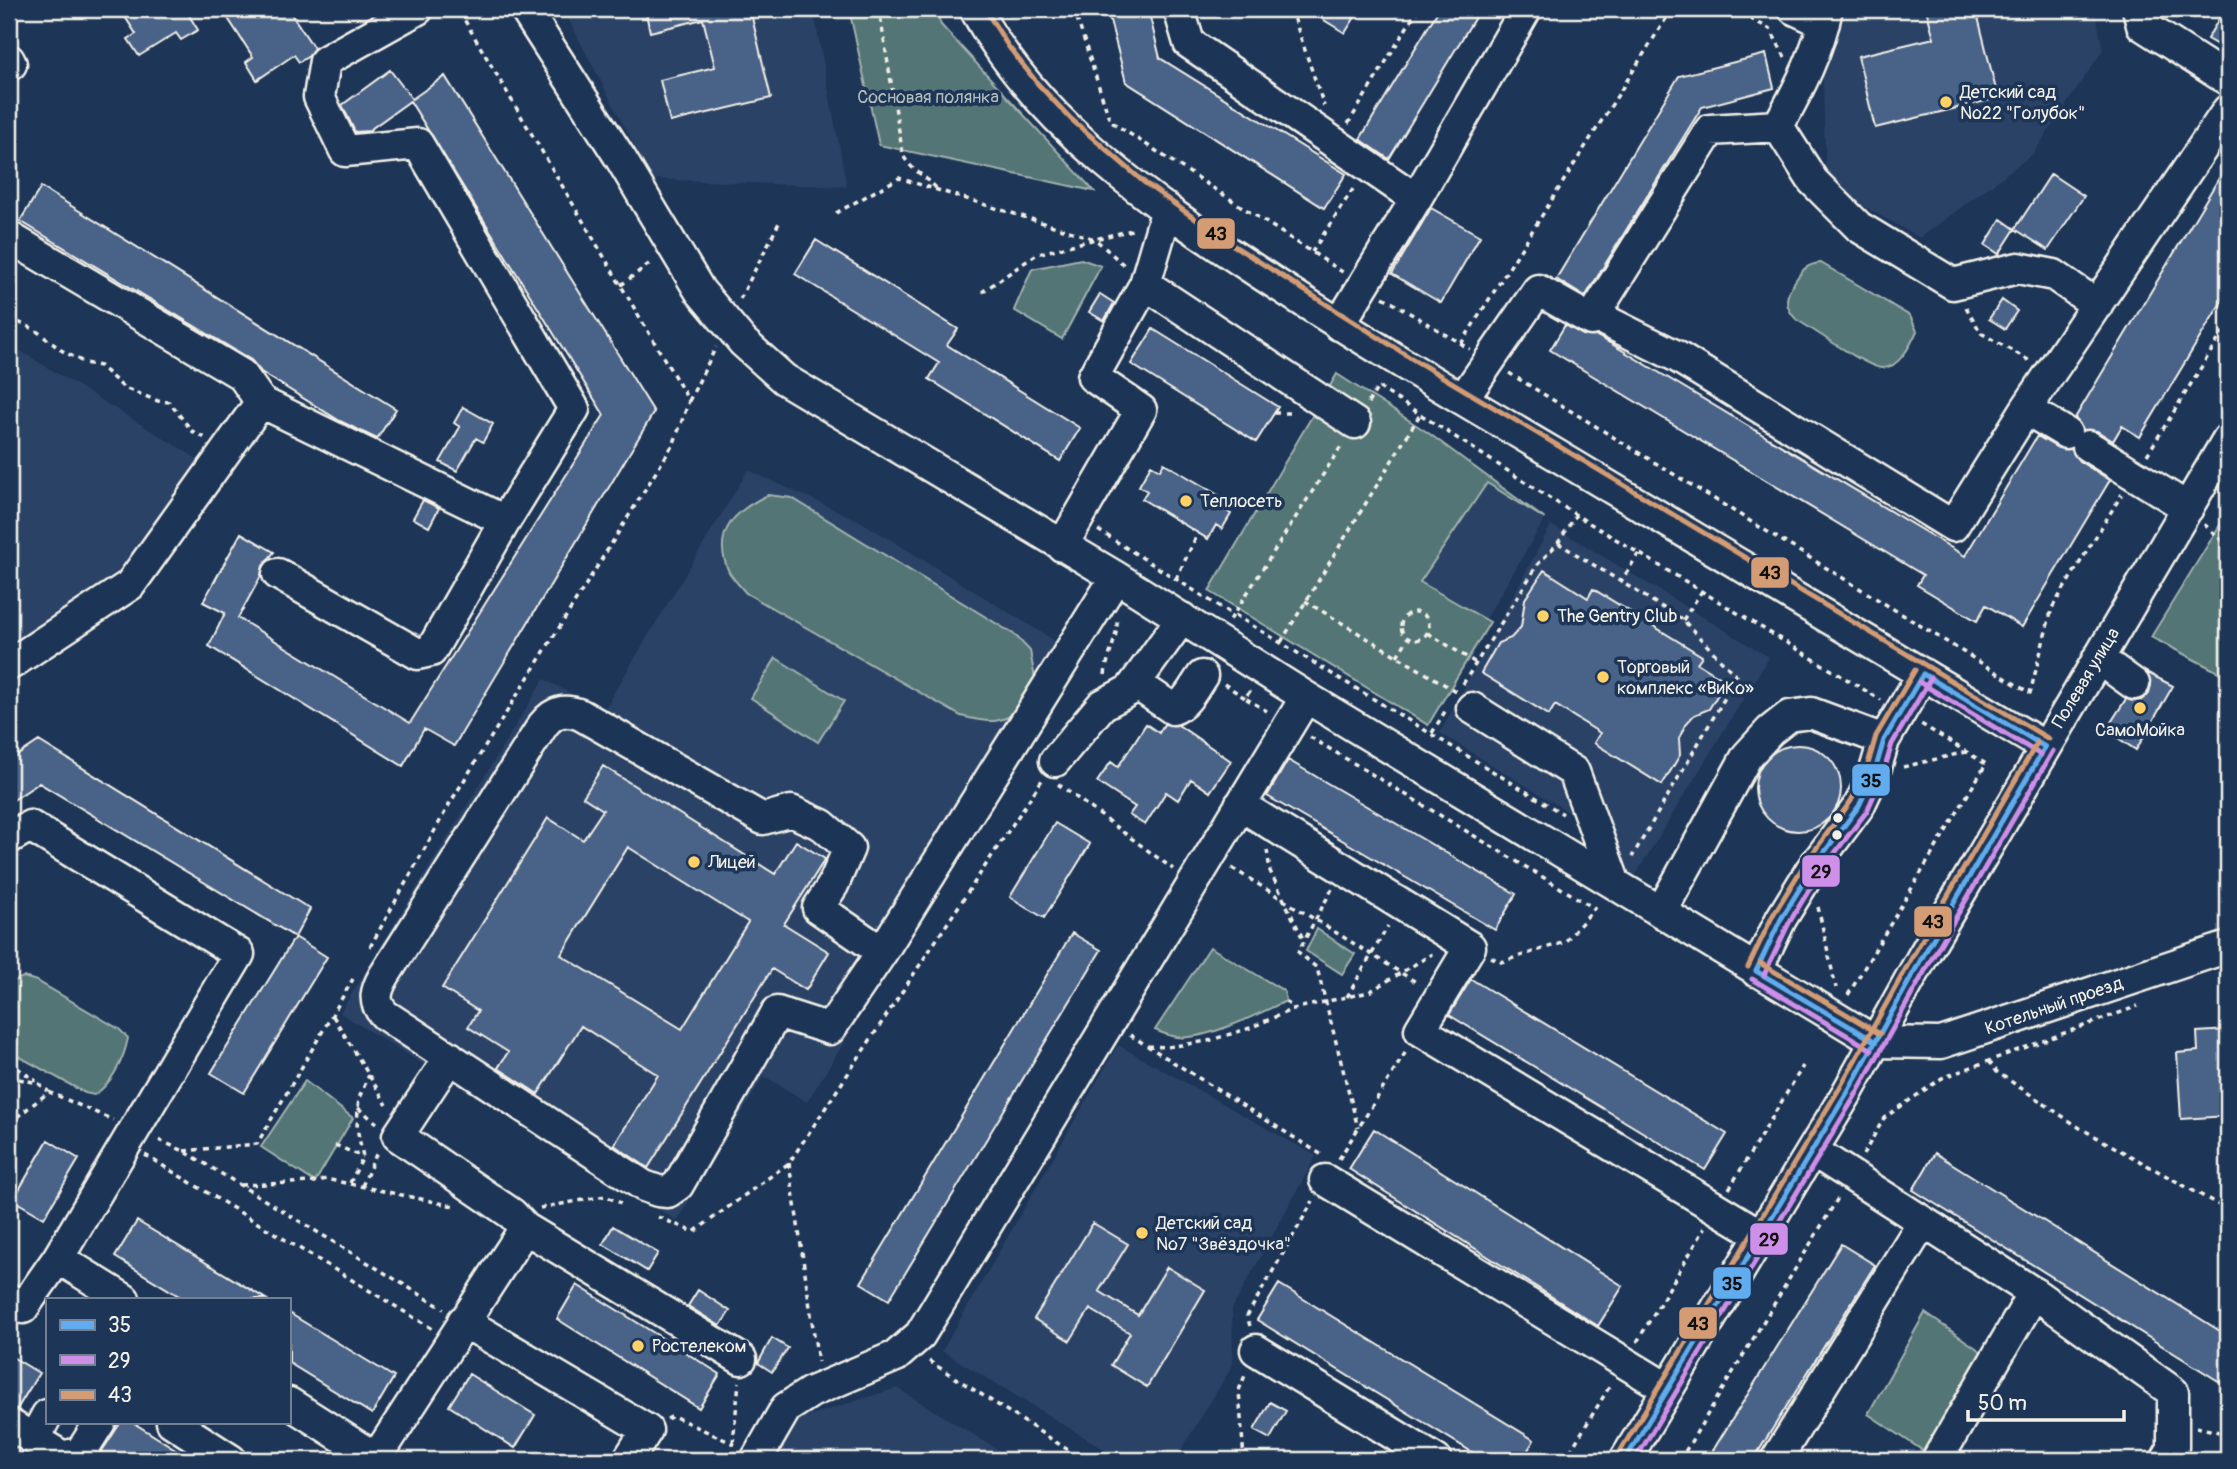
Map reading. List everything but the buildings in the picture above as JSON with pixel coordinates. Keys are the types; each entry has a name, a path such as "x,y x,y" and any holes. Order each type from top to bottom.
{"street":[{"path":"278,574 418,654 431,651 505,521 574,409 418,144 345,151 319,97 325,61 418,9"},
{"path":"525,9 620,139 673,246 700,291 743,342 784,379 1062,546 1112,583 1182,618 1306,697 1875,1042"},
{"path":"975,9 988,33 1042,102 1165,216 1210,241 1339,325 2045,747"},
{"path":"1179,9 1188,43 1416,199"},
{"path":"1339,325 1365,286 1526,9"},
{"path":"1778,126 1801,86 1825,16 1794,9"},
{"path":"2138,9 2142,25 2228,80"},
{"path":"1594,315 1676,356 1953,526 2026,409 2228,110"},
{"path":"1778,126 1813,181 1859,227 1953,284 2018,268 2054,275 2097,304"},
{"path":"1463,399 1538,290 1591,320 1710,130 1778,126"},
{"path":"1062,546 1142,410 1093,377 1145,284 1165,216"},
{"path":"9,237 242,375 261,402 505,521"},
{"path":"1145,284 1355,423"},
{"path":"9,665 130,585 261,402"},
{"path":"2026,409 2188,508"},
{"name":"Полевая улица","path":"1625,1460 1813,1151 2045,747 2228,439"},
{"path":"881,952 818,908 833,885 849,848 822,825 791,811 763,819 581,715 570,712 554,713 542,725 378,986 376,995 378,1009 644,1186 668,1192 678,1185 777,1012 831,1029 881,952 1112,583"},
{"path":"1056,772 1102,705 1130,690 1182,618"},
{"path":"1184,718 1224,644"},
{"path":"2098,659 2134,684"},
{"path":"1756,971 1781,919 1811,870 1851,819 1874,774 1884,740 1923,674"},
{"path":"1135,683 1173,709 1184,702 1202,676"},
{"path":"749,1453 786,1408 822,1387 896,1356 920,1335 1306,697"},
{"path":"1464,700 1574,772 1615,884"},
{"path":"1661,912 1747,756 1770,731 1789,716 1811,712 1884,740"},
{"path":"1240,805 1470,947 1420,1030 1761,1235"},
{"path":"9,838 30,825 239,954 58,1258 23,1308 9,1300"},
{"name":"Котельный проезд","path":"1875,1042 1941,1043 2228,947"},
{"path":"450,1057 398,1136 512,1214 525,1228 741,1360"},
{"path":"1813,1151 2034,1293 2174,1392 2173,1448 2166,1460"},
{"path":"1330,1172 1668,1389"},
{"path":"1776,1460 1923,1222"},
{"path":"290,1404 376,1459 453,1328 525,1228"},
{"path":"58,1258 122,1298"},
{"path":"1937,1460 2034,1293"},
{"path":"453,1328 647,1430 628,1460"},
{"path":"1256,1350 1406,1452 1436,1460"},
{"path":"30,1426 62,1459 81,1451 99,1424"},
{"path":"175,1424 231,1460"}],"path":[{"path":"880,9 903,155 911,169 928,179 937,190"},
{"path":"1074,9 1110,121 1365,286 2030,693 2052,608 2228,324"},
{"path":"1291,9 1324,106"},
{"path":"1337,144 1418,9"},
{"path":"1461,344 1672,9"},
{"path":"1732,9 1770,29 1801,86"},
{"path":"9,110 14,132 9,165"},
{"path":"1312,252 1368,166"},
{"path":"836,213 899,178 1095,239 1145,284"},
{"path":"982,292 1037,254 1095,239 1165,216"},
{"path":"621,285 673,246"},
{"path":"1953,284 1981,333 2050,373"},
{"path":"9,318 34,329 61,350 85,363 100,366 124,388 158,401 169,402 192,431 225,452"},
{"path":"1224,644 1234,615 1378,387 1576,515 1986,764 1847,996"},
{"path":"1281,642 1421,413"},
{"path":"2188,508 2228,546"},
{"path":"1432,733 1464,700 1476,663 1538,564 1558,543 1576,515"},
{"path":"1079,518 1633,858 1737,677 1683,620 1558,543"},
{"path":"1176,579 1198,533"},
{"path":"1620,583 1639,553"},
{"path":"1102,705 1108,653 1118,629 1112,583"},
{"path":"1683,620 1702,591"},
{"path":"1306,601 1464,700"},
{"path":"1412,612 1423,614 1429,622 1428,633 1419,640 1408,639 1402,630 1403,619 1412,612"},
{"path":"1428,633 1476,663"},
{"path":"1397,656 1408,639"},
{"path":"1251,689 1245,698 1594,908"},
{"path":"1874,774 1966,752"},
{"path":"1056,772 1192,883"},
{"path":"365,957 450,803"},
{"path":"1269,823 1265,842 1270,872 1304,941"},
{"path":"1210,854 1440,997"},
{"path":"1343,869 1298,952 1317,968 1358,1128"},
{"path":"1811,870 1837,995"},
{"path":"1148,1046 1167,1047 1208,1041 1251,1028 1293,1009 1369,992 1448,944 1470,947 1501,962 1565,942 1615,884"},
{"path":"1347,997 1400,904"},
{"path":"184,1151 259,1145 358,969"},
{"path":"1286,1001 1293,1009"},
{"path":"1680,1460 1884,1118 1942,1079 2140,1005"},
{"path":"332,1016 388,1106"},
{"path":"1109,1021 1330,1172"},
{"path":"1244,1460 1239,1390 1256,1350 1247,1316 1330,1172 1420,1030"},
{"path":"1989,1061 1997,1072 2080,1128 2228,1210"},
{"path":"9,1062 49,1092 131,1137 453,1328"},
{"path":"1565,1460 1803,1066"},
{"path":"350,1184 363,1157 357,1128 358,1108 359,1098 369,1075"},
{"path":"9,1077 38,1083"},
{"path":"9,1123 49,1092"},
{"path":"358,1108 377,1123"},
{"path":"131,1137 184,1151 453,1328"},
{"path":"362,1186 382,1142"},
{"path":"335,1145 363,1157"},
{"path":"789,1163 822,1387"},
{"path":"239,1185 314,1182 326,1179 465,1208"},
{"path":"907,1346 1084,1460"},
{"path":"741,1360 749,1453"},
{"path":"647,1430 673,1416 749,1453"},
{"path":"2173,1422 2228,1434"}],"shaded area":[{"path":"563,9 813,9 847,187 652,179"},
{"name":"Детский сад №22 \"Голубок\"","path":"1843,9 2095,9 2103,50 2033,154 1920,238 1826,185 1822,48"},
{"path":"9,344 201,461 116,573 9,645"},
{"name":"Лицей","path":"748,470 860,521 1083,658 807,1102 764,1076 677,1221 340,1013 544,679 603,711"},
{"path":"1487,482 1545,519 1485,620 1420,582"},
{"path":"1551,525 1769,657 1633,879 1609,837 1440,733"},
{"name":"Детский сад №7 \"Звёздочка\"","path":"1118,1045 1316,1156 1232,1309 1233,1365 1175,1460 1122,1460 942,1351"},
{"path":"897,1388 1015,1460 775,1460 798,1419"}],"green space":[{"name":"Сосновая полянка","path":"849,9 935,9 941,25 1094,191 879,145"},
{"path":"1081,259 1101,266 1062,339 1014,310 1032,269"},
{"path":"1821,263 1910,316 1917,331 1904,355 1894,364 1882,368 1874,366 1792,315 1787,301 1792,286 1806,268"},
{"path":"1337,374 1427,432 1545,519 1487,483 1420,582 1490,622 1428,725 1209,591"},
{"path":"768,495 792,498 1015,635 1030,651 1035,679 1027,706 996,721 961,716 746,593 729,572 724,558 725,534 736,516"},
{"path":"2228,512 2228,677 2151,637"},
{"path":"776,658 844,701 818,742 751,698"},
{"path":"1317,929 1355,954 1342,974 1306,951"},
{"path":"1210,947 1284,991 1286,1001 1202,1035 1177,1037 1155,1030"},
{"path":"23,977 37,981 119,1029 128,1038 116,1070 94,1095 85,1093 9,1051 9,987 12,982"},
{"path":"305,1081 353,1118 315,1182 261,1147"},
{"path":"1925,1313 1982,1352 1928,1454 1868,1414"}],"transit line":[{"name":"43","path":"985,9 1008,46 1038,84 1071,119 1145,183 1225,240 1411,358 2049,739"},
{"name":"43","path":"1748,967 1773,915 1804,865 1851,801 1866,771 1876,736 1915,670"},
{"name":"35","path":"1923,674 2045,747"},
{"name":"35","path":"1756,971 1781,919 1811,870 1859,806 1874,774 1884,740 1923,674"},
{"name":"29","path":"1764,975 1789,923 1818,875 1867,811 1882,777 1892,744 1931,678"},
{"name":"29","path":"1919,682 2041,755"},
{"name":"43","path":"1618,1455 1839,1089 2037,743"},
{"name":"35","path":"1625,1460 1847,1093 2045,747"},
{"name":"29","path":"1635,1460 1854,1098 2053,751"},
{"name":"43","path":"1760,963 1880,1034"},
{"name":"35","path":"1756,971 1876,1042"},
{"name":"29","path":"1752,979 1872,1050"}],"place":[{"name":"Детский сад №22 \"Голубок\"","path":"1946,102"},
{"name":"Теплосеть","path":"1186,501"},
{"name":"The Gentry Club","path":"1543,616"},
{"name":"Торговый комплекс «ВиКо»","path":"1603,677"},
{"name":"СамоМойка","path":"2140,708"},
{"name":"Лицей","path":"694,862"},
{"name":"Детский сад №7 \"Звёздочка\"","path":"1142,1233"},
{"name":"Ростелеком","path":"638,1346"}]}
